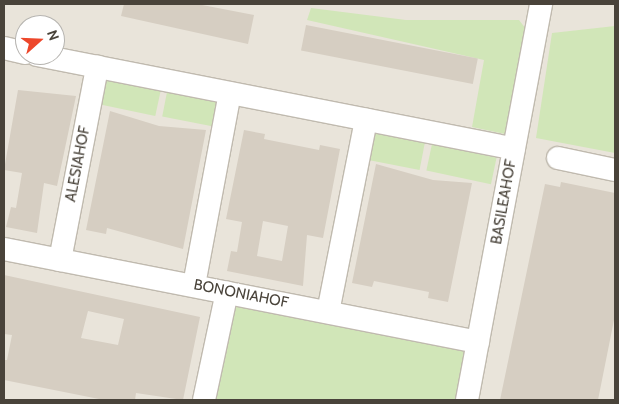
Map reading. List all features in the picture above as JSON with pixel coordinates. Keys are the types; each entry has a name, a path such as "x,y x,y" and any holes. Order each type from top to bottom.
{"street":[{"name":"BASILEAHOF","path":"466,400 541,4"},
{"path":"65,61 514,149"},
{"name":"ALESIAHOF","path":"60,260 97,67"},
{"path":"194,285 230,93"},
{"path":"328,312 366,120"},
{"path":"558,158 615,170"},
{"name":"BONONIAHOF","path":"4,248 478,342"},
{"path":"204,400 227,292"}],"shaded area":[{"path":"4,4 615,4 615,400 4,400"}],"green space":[{"path":"311,8 406,20 519,20 526,29 505,134 472,127 484,60 307,20"},
{"path":"615,26 615,153 536,138 552,33"},
{"path":"101,78 161,91 155,116 96,103"},
{"path":"167,92 226,103 221,128 162,117"},
{"path":"366,131 425,142 420,170 361,158"},
{"path":"432,144 497,158 491,184 426,170"},
{"path":"239,303 471,344 459,400 213,400 232,309"}],"building":[{"path":"124,4 197,4 254,15 248,44 121,16"},
{"path":"306,25 478,58 473,84 301,51"},
{"path":"18,90 76,96 57,186 44,183 37,233 6,227 11,207 16,208 22,173 4,170"},
{"path":"110,111 159,126 206,130 183,249 107,228 106,234 86,230"},
{"path":"244,130 265,134 264,139 319,150 320,145 340,149 323,238 307,235 303,286 227,271 231,251 237,252 242,222 226,219","holes":["263,221 288,226 282,261 257,256"]},
{"path":"376,164 433,180 472,183 448,302 428,298 429,292 374,281 372,287 352,283"},
{"path":"561,182 615,193 615,315 598,400 500,400 545,184 560,187"},
{"path":"4,275 200,317 183,400 136,393 135,400 104,400 4,380 4,360 7,360 12,335 4,334","holes":["88,311 124,319 118,345 81,338"]}]}
